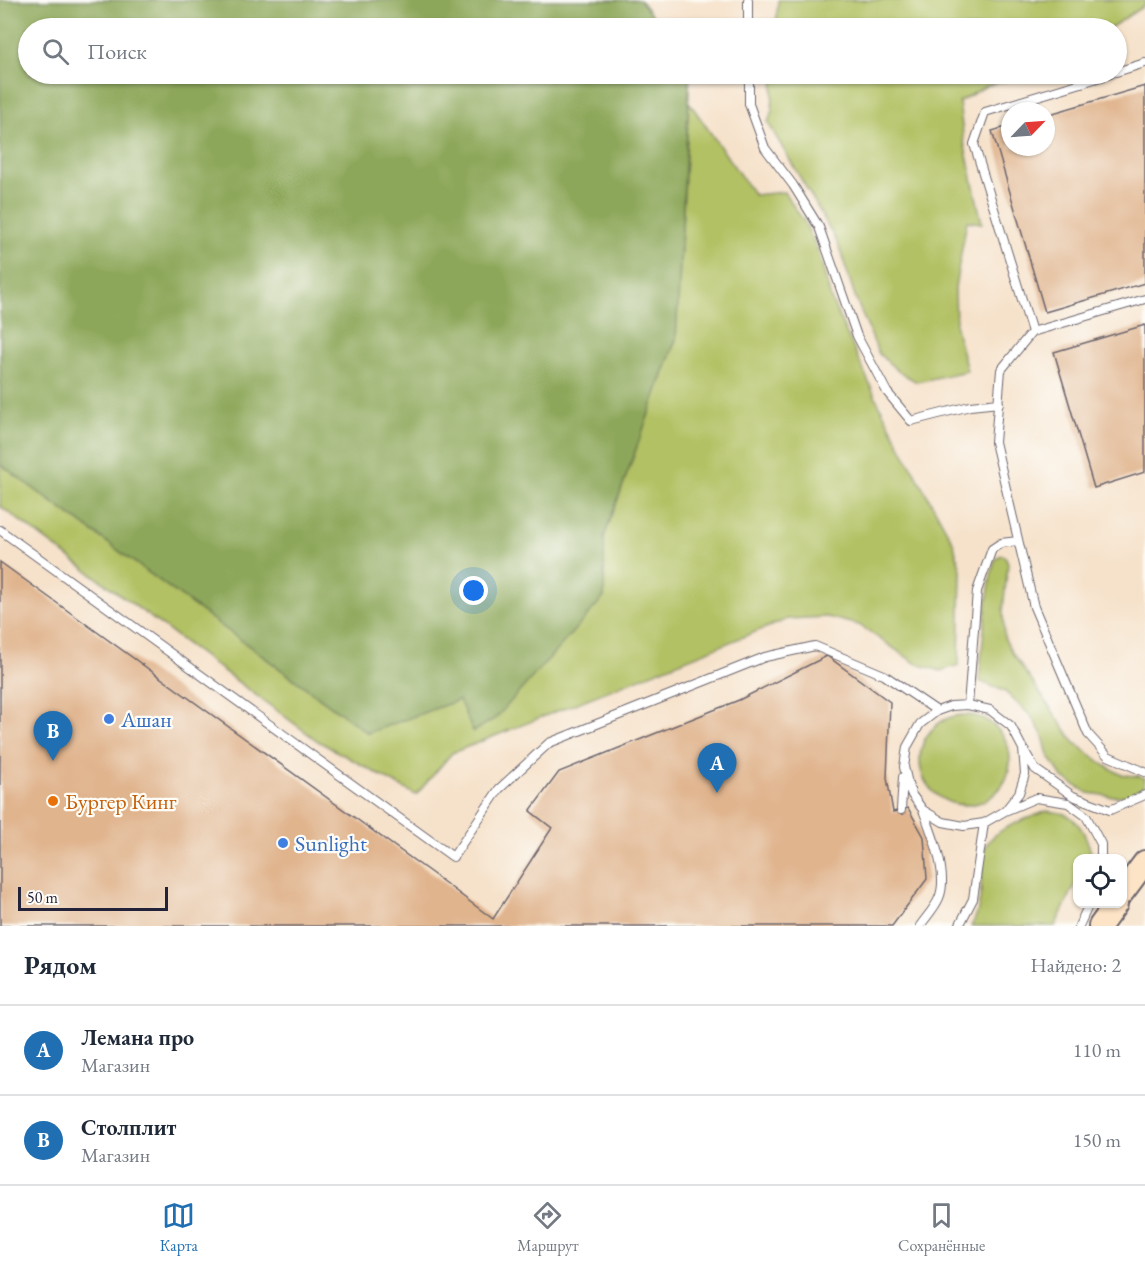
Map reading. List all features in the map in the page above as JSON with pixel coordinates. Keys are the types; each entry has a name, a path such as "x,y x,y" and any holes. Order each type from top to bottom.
{"main road":[{"path":"1127,886 1145,862"},
{"path":"1100,926 1113,908"}],"lane":[{"path":"748,0 748,18"},
{"path":"1127,69 1145,63"},
{"path":"749,84 749,104 765,148 794,185 819,227 857,336 887,392 911,421 970,406 999,403"},
{"path":"1032,332 974,144 985,112 1078,84"},
{"path":"1145,299 1032,332 1001,370 995,442 1034,608 1088,734 1108,756 1145,772"},
{"path":"0,530 453,857 498,789 549,743 765,657 815,646 884,675 937,711"},
{"path":"969,705 977,591 992,549 1001,543 1018,541"},
{"path":"901,810 907,747 920,724 937,711 951,706 969,705 990,710 1011,726 1035,769 1073,796 1110,810 1145,795"},
{"path":"1005,811 1019,793 1025,774 1023,748"},
{"path":"904,767 909,788 923,810 935,841 942,877 939,897 920,926"},
{"path":"923,810 943,822 964,826 984,823 1036,798 1068,803 1086,816 1101,844 1101,854"},
{"path":"959,926 973,899 984,823"},
{"path":"1079,926 1087,908"}],"green space":[{"path":"0,0 640,0 654,18 18,18 18,84 689,84 676,339 604,537 604,597 496,718 473,732 459,700 368,733 0,464"},
{"path":"778,0 1145,0 1145,5 1125,18 777,18"},
{"path":"773,84 994,84 959,102 964,142 982,223 967,221 955,287 956,328 967,371 917,382 899,372 879,354 857,302 838,244 768,123 772,110"},
{"path":"689,102 754,195 784,192 804,221 819,253 831,299 877,400 953,542 961,570 959,665 941,671 917,664 859,625 827,617 788,619 452,753 416,795 318,741 0,506 0,464 368,733 604,597 604,537 676,339"},
{"path":"1003,555 1008,563 1003,609 1004,637 1011,651 1074,742 1104,765 1122,775 1145,778 1144,786 1126,796 1109,796 1088,793 1063,778 1048,755 1043,736 1032,717 1004,691 979,681 991,575 995,560"},
{"path":"965,715 982,719 997,728 1006,743 1010,760 1006,777 997,792 982,801 965,805 948,801 933,792 924,777 920,760 924,743 933,728 948,719"},
{"path":"1047,811 1065,814 1077,823 1091,854 1073,854 1073,889 1055,926 971,926 979,904 982,861 987,844 998,833"}],"building":[{"path":"1145,86 1145,283 1045,312 992,131 1001,128 1001,156 1055,156 1055,112"},
{"path":"1145,325 1145,472 1094,488 1054,352"},
{"path":"0,562 493,919 552,828 530,811 559,772 739,700 827,656 890,702 887,778 893,812 908,808 924,837 927,879 892,926 0,926"}],"place":[{"name":"Ашан","path":"109,719"},
{"name":"Столплит","path":"53,761"},
{"name":"Лемана про","path":"717,793"},
{"name":"Бургер Кинг","path":"53,801"},
{"name":"Sunlight","path":"283,843"}]}
